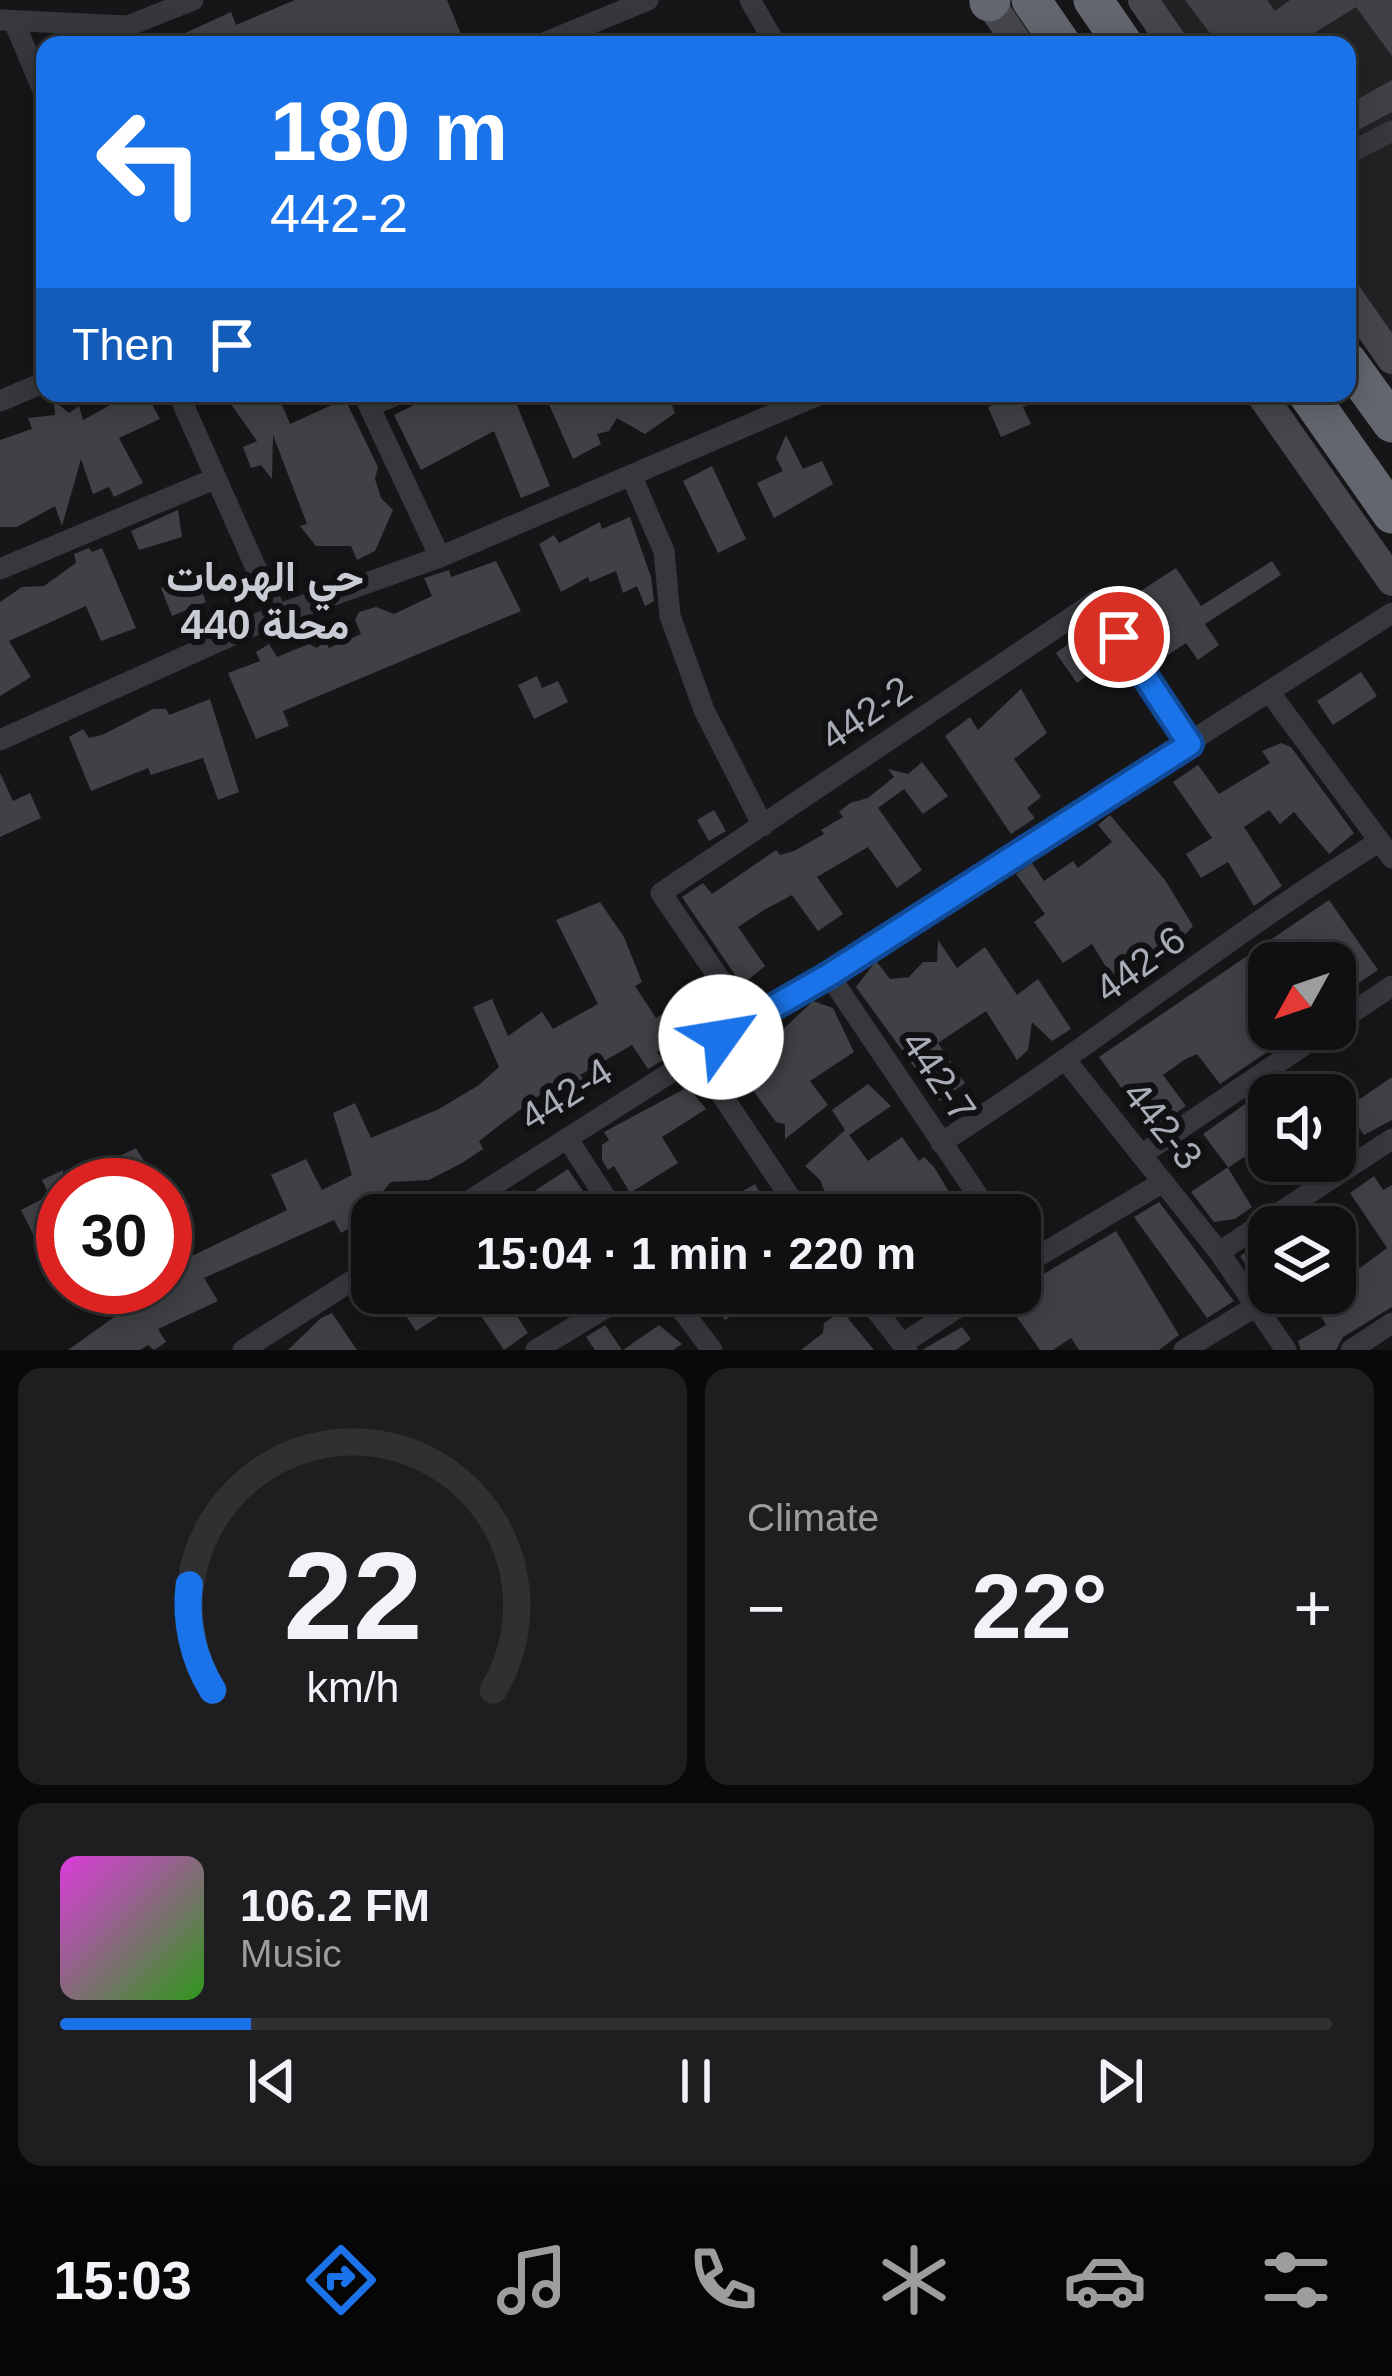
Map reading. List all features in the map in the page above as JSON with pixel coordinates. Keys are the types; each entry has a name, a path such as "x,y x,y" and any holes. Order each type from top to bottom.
{"highway":[{"path":"1031,0 1057,36"},
{"path":"1093,0 1118,36"},
{"path":"1356,373 1392,423"},
{"path":"1313,402 1392,514"}],"main road":[{"path":"989,0 1013,36"},
{"path":"1143,0 1168,36"},
{"path":"1356,308 1392,359"},
{"path":"1266,402 1392,581"}],"street":[{"path":"36,77 7,21 128,26 141,10 194,0"},
{"path":"554,36 600,9 648,0"},
{"path":"750,0 771,36"},
{"path":"1356,149 1392,131"},
{"path":"0,401 36,386"},
{"path":"182,402 277,615"},
{"path":"367,402 440,557"},
{"path":"0,740 277,615 440,557 802,402"},
{"path":"631,475 664,551 670,616 704,710 763,826"},
{"path":"0,569 214,479"},
{"name":"442-2","path":"747,1019 661,893 1096,601 1190,744"},
{"name":"442-4","path":"480,1194 747,1019 829,975 1392,613"},
{"path":"1270,693 1386,849"},
{"name":"442-6","path":"940,1144 1067,1062 1299,892 1386,849"},
{"name":"442-7","path":"829,975 976,1194"},
{"path":"1356,1011 1392,986"},
{"path":"1142,1155 1298,1050"},
{"path":"695,1055 788,1194"},
{"name":"442-3","path":"1067,1062 1248,1294"},
{"path":"567,1138 603,1194"},
{"path":"1219,1252 1392,1139"},
{"path":"1041,1251 1163,1182"},
{"path":"243,1350 351,1281"},
{"path":"1184,1350 1248,1311"},
{"path":"536,1350 595,1314"},
{"path":"685,1314 712,1350"},
{"path":"879,1314 905,1347 951,1314"},
{"name":"442-3","path":"1261,1314 1286,1350"},
{"path":"1351,1350 1392,1323"}],"shaded area":[{"path":"1128,0 1392,0 1392,380 1356,329 1356,36 1153,36"}],"building":[{"path":"295,0 447,0 462,36 179,36 231,12 236,25"},
{"path":"1185,0 1267,0 1275,11 1290,0 1392,0 1392,56 1356,7 1309,36 1212,36"},
{"path":"1392,80 1392,112 1356,131 1356,100"},
{"path":"54,402 69,413 79,406 83,420 116,402 151,402 160,419 119,438 143,483 114,497 109,487 93,494 81,459 62,526 55,506 17,527 0,527 0,440 32,429 28,418 55,415"},
{"path":"229,402 281,402 290,424 346,402 378,467 375,479 381,498 393,510 375,551 357,560 351,546 316,546 300,526 307,524 273,435 272,479 261,465 251,468 243,447 257,441"},
{"path":"420,402 516,402 550,486 521,498 494,431 421,470 394,415"},
{"path":"548,402 671,402 675,413 645,434 617,418 609,431 597,434 601,444 573,459"},
{"path":"1000,402 1035,402 1023,407 1031,424 1001,437 988,407"},
{"path":"786,435 803,469 822,461 833,484 774,518 757,483 783,471 776,458"},
{"path":"712,466 746,539 718,553 683,481"},
{"path":"178,510 182,537 139,550 131,531"},
{"path":"630,517 651,577 654,601 645,606 637,586 623,593 616,571 590,582 588,577 561,592 539,544 554,535 559,543 600,522 602,529"},
{"path":"89,548 92,552 102,548 136,628 101,641 86,606 9,641 31,677 0,696 0,602 22,587 44,586 76,563 74,554"},
{"path":"496,561 521,611 283,711 289,726 256,739 228,673 260,661 256,652 269,644 277,657 309,644 317,648 325,640 329,648 361,634 355,620 359,612 376,607 394,614 432,596 424,578 449,570 451,577"},
{"path":"1272,561 1281,575 1205,624 1219,645 1198,660 1186,643 1168,655 1136,594 1176,568 1201,606"},
{"path":"192,568 206,602 172,616 161,588"},
{"path":"1086,631 1107,660 1077,683 1056,653"},
{"path":"1361,672 1377,696 1333,725 1317,701"},
{"path":"537,676 542,688 558,681 568,702 534,719 518,685"},
{"path":"1021,689 1047,733 1014,759 1041,797 1027,808 1035,818 1011,834 945,736 970,717 978,730"},
{"path":"210,699 239,792 218,800 203,758 151,775 148,768 91,791 69,737 83,729 89,738 102,735 153,709 166,709 169,715"},
{"path":"1281,743 1291,747 1354,833 1329,854 1294,812 1280,824 1269,810 1244,827 1282,886 1254,906 1228,862 1201,878 1186,854 1212,838 1173,782 1198,765 1219,794 1270,763 1262,751"},
{"path":"922,762 948,796 923,814 904,789 878,808 922,870 897,888 868,847 817,877 843,914 818,931 792,895 764,910 738,927 765,966 742,985 682,897 703,883 712,894 776,850 780,855 794,851 824,834 821,830 843,817 839,812 850,803 868,798 894,777 888,769 908,774"},
{"path":"0,773 13,801 30,793 41,818 0,837"},
{"path":"714,810 726,831 709,841 697,820"},
{"path":"1110,815 1165,880 1193,926 1171,950 1134,970 1121,991 1092,944 1063,963 1034,922 1045,914 1016,874 1032,863 1044,881 1073,861 1078,868 1112,842 1098,825"},
{"path":"1329,900 1378,970 1356,985 1356,942 1267,942"},
{"path":"600,902 624,937 642,982 635,986 656,1018 673,1008 682,1022 672,1043 657,1052 663,1060 648,1069 632,1045 580,1075 584,1080 576,1087 566,1090 559,1080 479,1141 483,1149 462,1163 429,1180 391,1182 381,1194 351,1194 351,1227 341,1233 334,1220 204,1278 218,1301 192,1313 192,1256 287,1210 271,1175 306,1159 322,1190 352,1175 333,1113 355,1103 371,1138 439,1109 479,1085 499,1067 473,1007 492,999 508,1036 542,1012 553,1029 598,1004 556,920"},
{"path":"938,940 957,968 985,947 1017,995 1038,979 1071,1029 1052,1041 1032,1022 1028,1050 1017,1060 986,1011 938,1043 965,1083 939,1101 856,987 876,961 890,979 909,977 923,962 937,962"},
{"path":"1248,955 1248,1050 1270,1050 1220,1084 1197,1054 1184,1060 1163,1075 1186,1106 1152,1130 1099,1057"},
{"path":"813,1001 833,1008 854,1052 810,1081 828,1105 785,1139 785,1124 776,1122 733,1063 776,1036"},
{"path":"1392,1077 1392,1120 1364,1135 1356,1124 1356,1102"},
{"path":"868,1084 891,1106 849,1135 868,1161 902,1137 919,1161 924,1157 934,1167 950,1194 826,1194 820,1180 805,1166 845,1130 832,1110"},
{"path":"688,1087 706,1109 662,1137 678,1163 630,1193 614,1166 608,1170 602,1160 602,1145 609,1140 604,1132"},
{"path":"1248,1102 1248,1154 1228,1168 1251,1206 1235,1219 1214,1222 1191,1192 1228,1167 1203,1134"},
{"path":"136,1148 142,1158 116,1158"},
{"path":"568,1169 585,1194 530,1194"},
{"path":"1374,1176 1383,1190 1392,1185 1392,1307 1343,1337 1336,1350 1301,1350 1298,1341 1326,1325 1320,1314 1356,1314 1356,1262 1360,1268 1387,1248 1350,1193"},
{"path":"755,1184 761,1194 738,1194"},
{"path":"36,1202 36,1240 21,1210"},
{"path":"1159,1202 1234,1301 1207,1318 1134,1217"},
{"path":"1116,1231 1179,1335 1159,1350 1079,1350 1071,1338 1053,1350 1040,1350 1015,1314 1041,1314 1041,1275"},
{"path":"332,1313 357,1350 288,1350 321,1318"},
{"path":"118,1314 190,1314 158,1329 166,1342 154,1350 148,1345 140,1350 68,1350"},
{"path":"405,1314 443,1314 416,1331"},
{"path":"480,1314 516,1314 528,1333 504,1350"},
{"path":"844,1314 874,1350 801,1350 823,1333 824,1323"},
{"path":"605,1325 622,1350 595,1350 586,1337"},
{"path":"659,1325 682,1344 673,1350 623,1350"},
{"path":"962,1327 971,1339 956,1350 922,1350"}],"district":[{"name":"حي الهرمات محلة 440","path":"265,600"}],"route":[{"path":"721,1037 829,975 1190,744 1119,637"}]}
